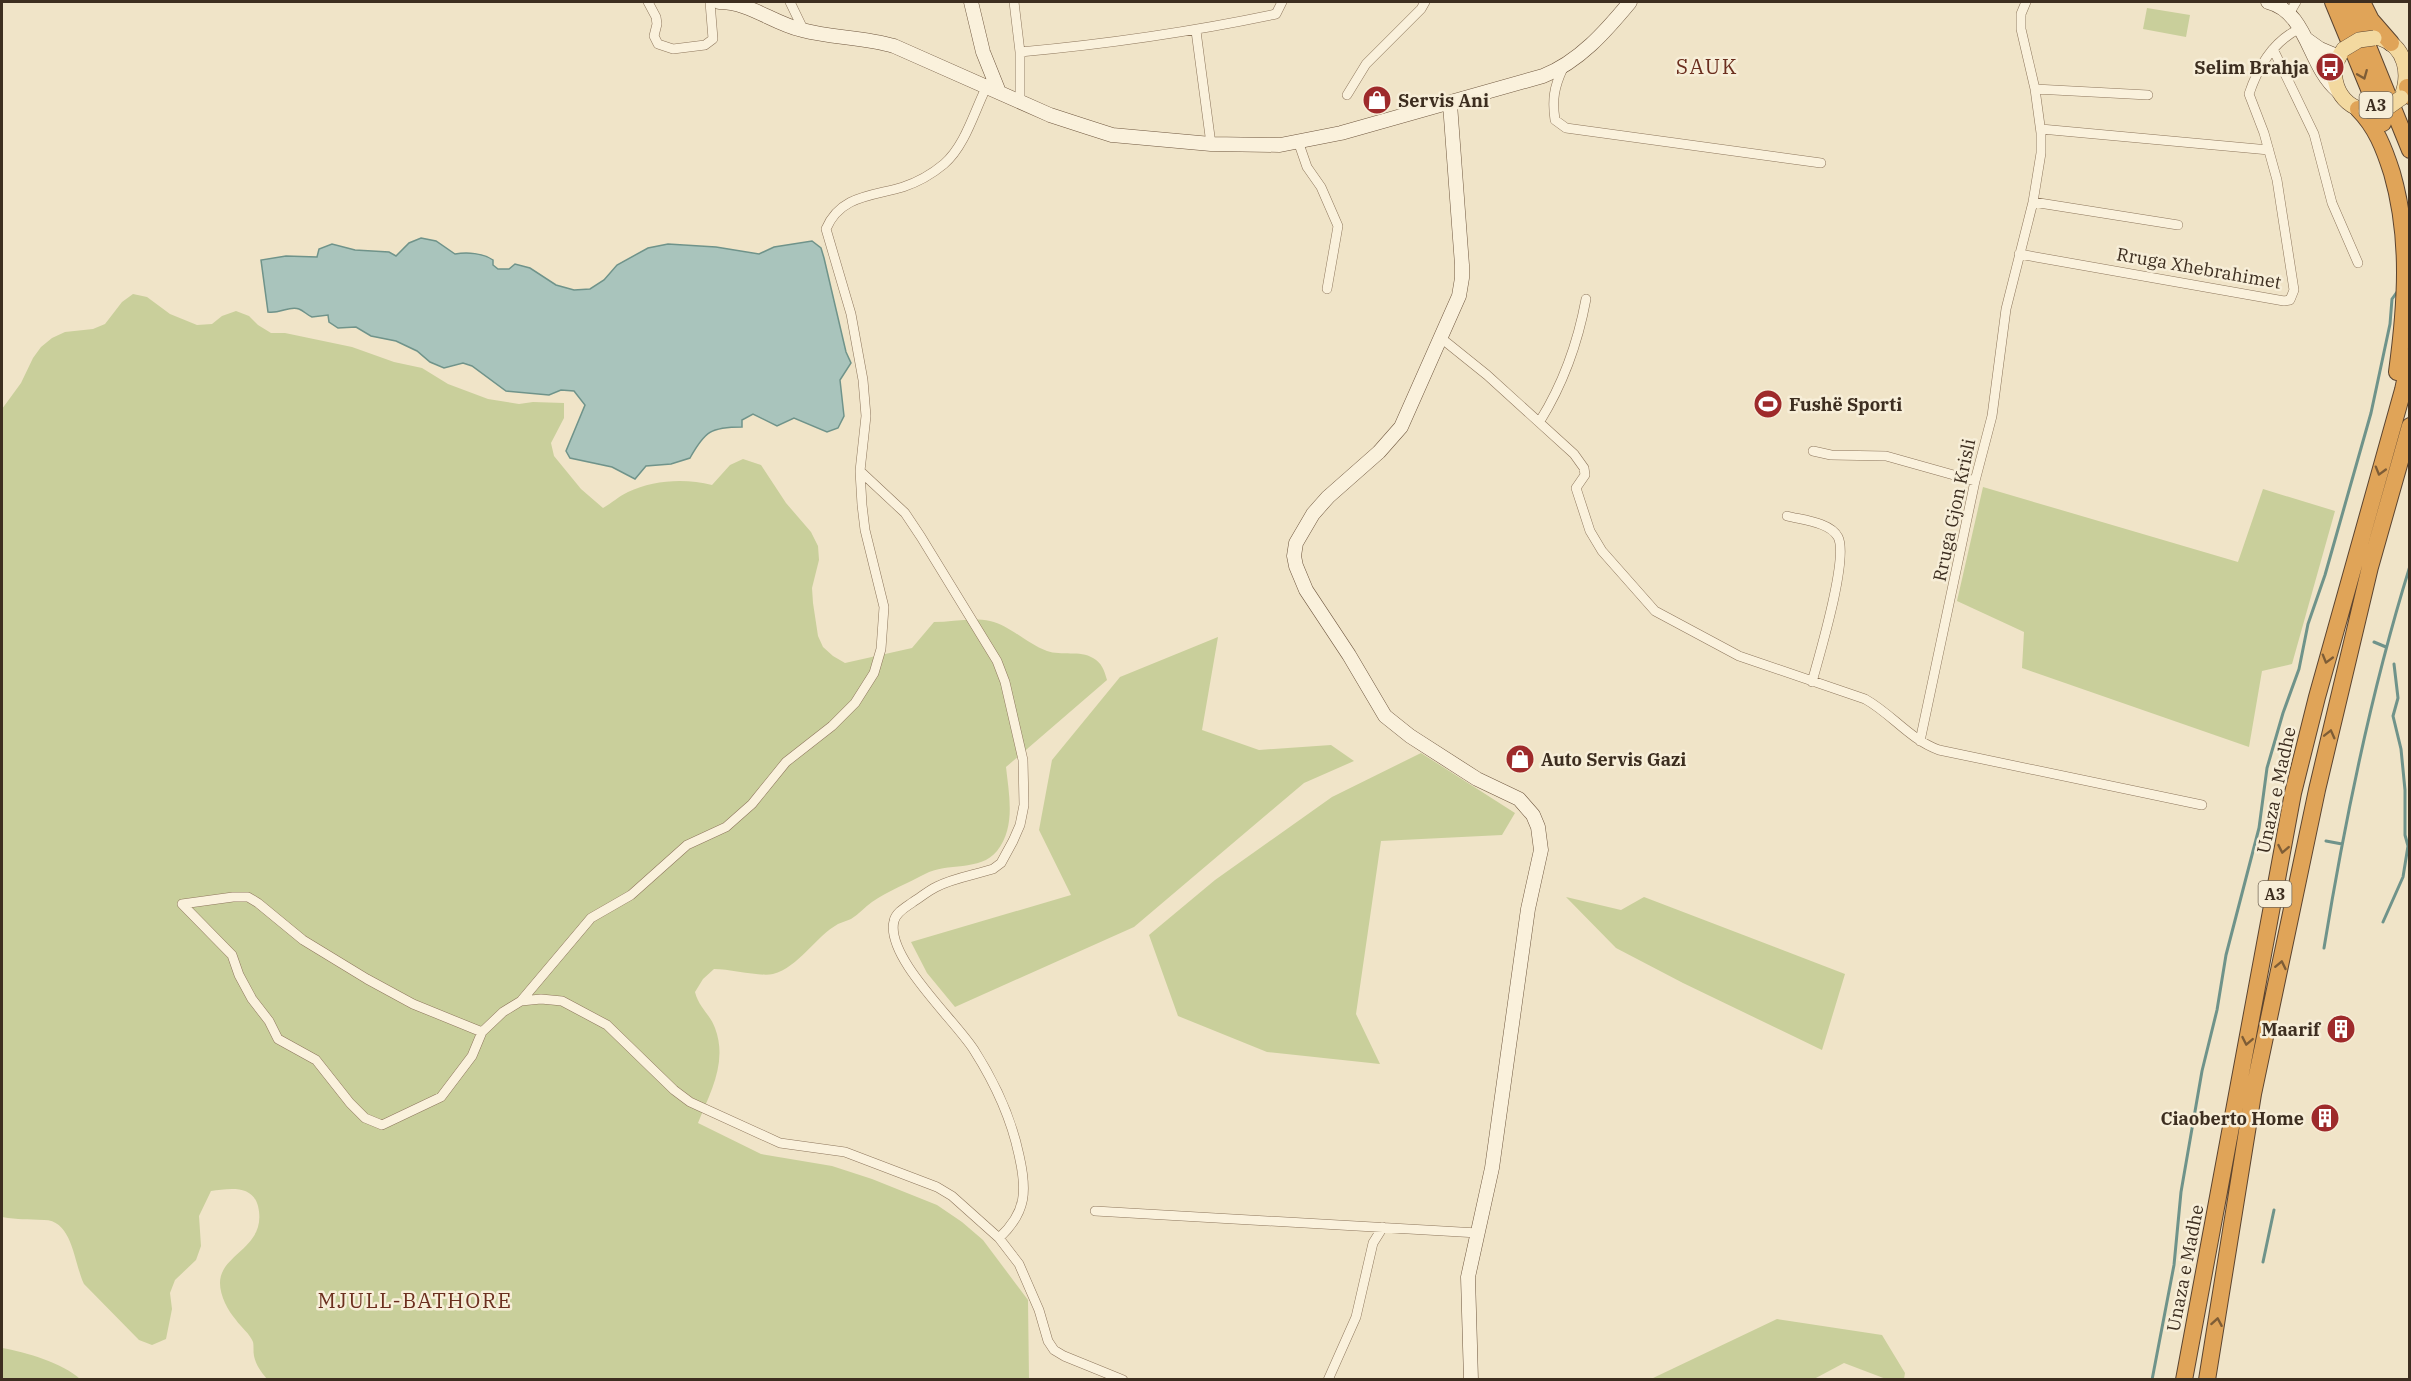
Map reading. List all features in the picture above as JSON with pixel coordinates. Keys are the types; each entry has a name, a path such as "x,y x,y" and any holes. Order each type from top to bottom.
{"highway":[{"path":"2325,2 2338,32 2342,53"},
{"name":"A3","path":"2333,2 2396,159 2409,212"},
{"name":"A3","path":"2350,2 2409,150"},
{"path":"2362,2 2371,20 2399,45"},
{"path":"2362,110 2385,152 2402,214 2406,266 2403,324 2396,377 2396,415"},
{"name":"Unaza e Madhe","path":"2184,1380 2293,793 2317,697 2396,415 2409,357"},
{"name":"A3","path":"2207,1380 2253,1094 2319,780 2370,567 2409,426"},
{"path":"2397,474 2409,455"}],"main road":[{"path":"2374,38 2399,45 2406,61 2407,87 2387,109 2362,110 2345,101 2338,91 2335,71 2342,53 2359,40 2374,38"}],"street":[{"path":"648,2 656,17 655,40 673,50 705,45 713,39 710,2"},
{"path":"718,2 732,2 748,6 804,31 869,39 894,46 1050,115 1112,135 1211,144 1280,145 1341,133 1450,104 1563,68 1610,26 1630,2"},
{"path":"790,2 804,31"},
{"path":"482,1032 413,1004 367,979 303,940 248,897 182,904 232,955 252,999 269,1021 278,1039 316,1060 365,1118 382,1125 441,1097 472,1056 482,1032 503,1012 521,1001 591,918 631,895 687,845 726,828 752,804 786,762 832,726 855,704 874,673 881,649 884,607 865,530 860,471 866,416 863,380 851,314 826,229 832,216 847,204 905,186 922,178 953,155 993,90 971,2"},
{"path":"1014,2 1020,52 1020,102"},
{"path":"1020,52 1196,31 1276,14 1282,2"},
{"path":"1347,95 1366,64 1421,9 1425,2"},
{"name":"Rruga Gjon Krisli","path":"1920,741 1975,481 1992,416 2006,309 2032,202 2041,153 2041,129 2035,89 2021,29 2021,14 2026,2"},
{"path":"2268,2 2293,8 2310,52 2323,75 2338,91"},
{"path":"1196,31 1211,144"},
{"path":"2303,34 2320,49 2342,53"},
{"name":"Rruga Xhebrahimet","path":"2019,254 2284,301 2290,300 2294,290 2283,213 2269,150 2248,94 2262,65 2273,49 2288,35 2303,34"},
{"path":"2273,49 2314,134 2332,203 2358,263"},
{"path":"1563,68 1554,91 1554,111 1555,120 1566,128 1821,163"},
{"path":"2035,89 2148,95"},
{"path":"1450,104 1462,278 1459,296 1401,427 1379,452 1328,497 1313,514 1296,543 1294,556 1306,590 1344,647 1385,716 1418,741 1477,779 1519,799 1533,815 1541,837 1541,850 1528,909 1492,1168 1468,1277 1471,1380"},
{"path":"2041,129 2269,150"},
{"path":"1298,141 1307,167 1321,188 1338,226 1327,289"},
{"path":"2032,202 2178,225"},
{"path":"1540,421 1573,354 1586,299"},
{"path":"1441,338 1540,421 1574,454 1584,468 1585,475 1576,488 1590,531 1602,551 1655,611 1739,656 1865,699 1882,708 1904,731 1929,746 2202,805"},
{"path":"1813,452 1831,455 1886,456 1975,481"},
{"path":"860,471 905,513 937,560 997,661 1019,736 1025,782 1024,805 1020,825 1000,863 993,869 936,887 902,910 894,919 893,931 895,943 909,969 974,1049 1014,1129 1024,1175 1025,1194 1014,1220 999,1238"},
{"path":"1787,516 1829,528 1838,536 1840,545 1839,575 1812,682"},
{"path":"521,1001 541,999 562,1001 590,1014 607,1025 666,1083 690,1102 780,1143 845,1152 937,1187 952,1196 999,1238 1019,1264 1040,1310 1048,1341 1054,1350 1123,1380"},
{"path":"1095,1211 1478,1233"},
{"path":"1328,1380 1356,1317 1373,1243 1383,1227"}],"green space":[{"path":"2147,8 2190,15 2186,37 2143,29"},
{"path":"133,294 147,297 170,314 197,325 212,324 222,316 236,311 249,316 271,333 285,333 352,347 394,362 422,368 448,384 488,399 519,404 564,403 564,418 551,443 554,456 581,489 603,508 625,494 648,485 680,481 712,485 730,465 743,459 761,465 786,503 811,532 818,546 819,560 812,588 818,636 823,647 845,663 912,648 934,622 976,619 998,623 1047,651 1088,656 1101,665 1107,680 1006,767 1009,821 1003,842 990,858 973,864 934,870 885,894 851,919 838,924 799,959 782,970 767,975 714,969 703,979 695,992 715,1028 720,1053 716,1077 698,1123 761,1154 832,1166 872,1179 937,1205 962,1222 983,1240 1028,1300 1029,1379 267,1379 256,1362 252,1339 230,1312 220,1288 222,1273 227,1264 256,1232 259,1220 258,1206 251,1194 239,1190 211,1191 199,1216 201,1246 196,1260 175,1280 170,1293 172,1309 166,1339 152,1345 139,1340 84,1284 71,1244 61,1227 54,1222 44,1220 2,1217 2,409 21,383 41,347 52,338 65,332 93,329 105,324 122,302"},
{"path":"1983,487 2238,562 2263,489 2335,511 2292,664 2262,671 2249,747 2022,668 2024,632 1957,601"},
{"path":"1218,637 1202,730 1259,750 1331,745 1354,761 1304,783 1134,927 955,1007 927,973 911,942 1071,895 1039,830 1052,760 1120,677"},
{"path":"1421,753 1515,813 1502,835 1381,841 1356,1014 1380,1064 1267,1052 1178,1016 1149,935 1215,880 1332,797"},
{"path":"1566,897 1621,910 1644,897 1845,974 1822,1050 1616,948"},
{"path":"1777,1319 1882,1335 1905,1373 1904,1379 1886,1379 1844,1363 1814,1379 1651,1379"},
{"path":"2,1348 54,1363 80,1379 2,1379"}],"water":[{"path":"421,238 436,241 455,254 470,253 485,256 493,260 493,265 498,269 509,269 515,264 530,268 556,285 574,290 590,289 604,280 617,265 648,248 668,244 716,247 759,254 774,247 812,241 821,248 846,352 851,363 840,380 844,416 838,428 827,432 794,418 777,426 753,414 742,420 742,427 723,428 710,432 700,442 690,458 671,464 646,466 635,479 612,467 570,458 566,451 585,405 574,391 561,390 549,395 506,391 472,366 463,363 444,368 396,341 371,336 356,327 338,328 329,322 328,315 312,317 296,308 268,312 261,260 286,256 317,257 319,249 332,244 355,250 389,252 396,256 409,243"}],"waterway":[{"path":"2152,1380 2174,1265 2181,1192 2202,1071 2217,1010 2226,955 2259,828 2267,768 2299,669 2308,624 2325,575 2371,413 2390,324 2392,299 2397,292"},
{"path":"2324,948 2360,756 2383,660 2410,566"},
{"path":"2374,642 2386,647"},
{"path":"2383,922 2403,877 2408,846 2405,835 2405,790 2401,749 2393,716 2398,698 2394,664"},
{"path":"2326,841 2342,844"},
{"path":"2263,1262 2274,1210"}],"place":[{"name":"Selim Brahja","path":"2330,67"},
{"name":"Servis Ani","path":"1377,100"},
{"name":"Fushë Sporti","path":"1768,404"},
{"name":"Auto Servis Gazi","path":"1520,759"},
{"name":"Maarif","path":"2341,1029"},
{"name":"Ciaoberto Home","path":"2325,1118"}],"district":[{"name":"SAUK","path":"1707,66"},
{"name":"MJULL-BATHORE","path":"415,1300"}]}
